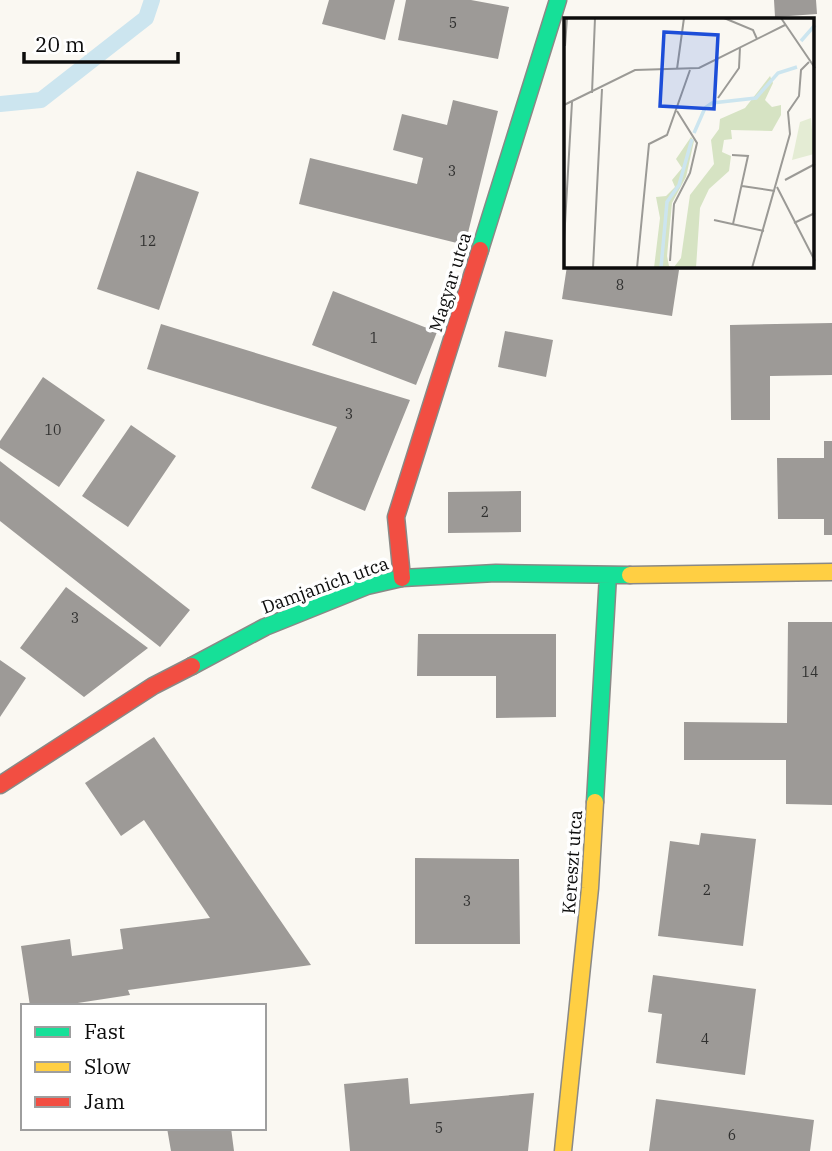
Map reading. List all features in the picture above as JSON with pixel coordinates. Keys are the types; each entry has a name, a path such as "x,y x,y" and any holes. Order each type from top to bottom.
{"street":[{"name":"Magyar utca","path":"402,578 396,517 558,0"},
{"name":"Damjanich utca","path":"0,785 153,686 265,627 367,586 402,578 496,573 608,575 832,572"},
{"name":"Kereszt utca","path":"563,1151 590,888 608,575"}],"building":[{"path":"329,0 395,0 385,40 322,24"},
{"path":"406,0 471,0 509,7 498,59 398,40"},
{"path":"774,0 816,0 817,14 775,17"},
{"path":"453,100 498,111 465,245 299,204 310,158 417,184 423,158 393,150 402,114 447,125"},
{"path":"137,171 199,192 159,310 97,289"},
{"path":"567,268 679,270 672,316 562,299"},
{"path":"333,291 437,332 416,385 312,345"},
{"path":"832,323 832,375 770,376 770,420 731,420 730,325"},
{"path":"161,324 410,400 365,511 311,488 337,427 147,369"},
{"path":"505,331 553,340 546,377 498,367"},
{"path":"43,377 105,420 59,487 0,448 0,441"},
{"path":"131,425 176,456 128,527 82,496"},
{"path":"824,441 832,441 832,535 824,535 824,519 778,519 777,458 824,458"},
{"path":"0,461 190,610 160,647 0,521"},
{"path":"521,491 521,532 448,533 448,492"},
{"path":"66,587 148,648 84,697 20,648"},
{"path":"788,622 832,622 832,805 786,804 786,760 684,760 684,722 787,723"},
{"path":"418,634 556,634 556,717 496,718 496,676 417,676"},
{"path":"0,660 26,678 0,717"},
{"path":"154,737 311,965 128,990 130,995 71,1004 30,1004 21,946 70,939 72,956 123,949 120,929 210,918 144,820 121,836 85,783"},
{"path":"701,833 756,839 743,946 658,936 670,841 699,845"},
{"path":"415,858 519,859 520,944 415,944"},
{"path":"653,975 756,989 745,1075 656,1063 662,1014 648,1012"},
{"path":"408,1078 410,1104 534,1093 528,1151 350,1151 344,1084"},
{"path":"656,1099 814,1120 810,1151 649,1151"},
{"path":"167,1130 231,1130 234,1151 171,1151"}],"waterway":[{"path":"0,104 41,100 146,18 152,0"}],"traffic: fast":[{"path":"480,250 558,0"},
{"path":"192,666 265,627 367,586 402,578 496,573 630,575"},
{"path":"595,802 608,575"}],"traffic: slow":[{"path":"630,575 832,572"},
{"path":"563,1151 590,888 595,802"}],"traffic: jam":[{"path":"402,578 396,517 480,250"},
{"path":"0,785 153,686 192,666"}]}
